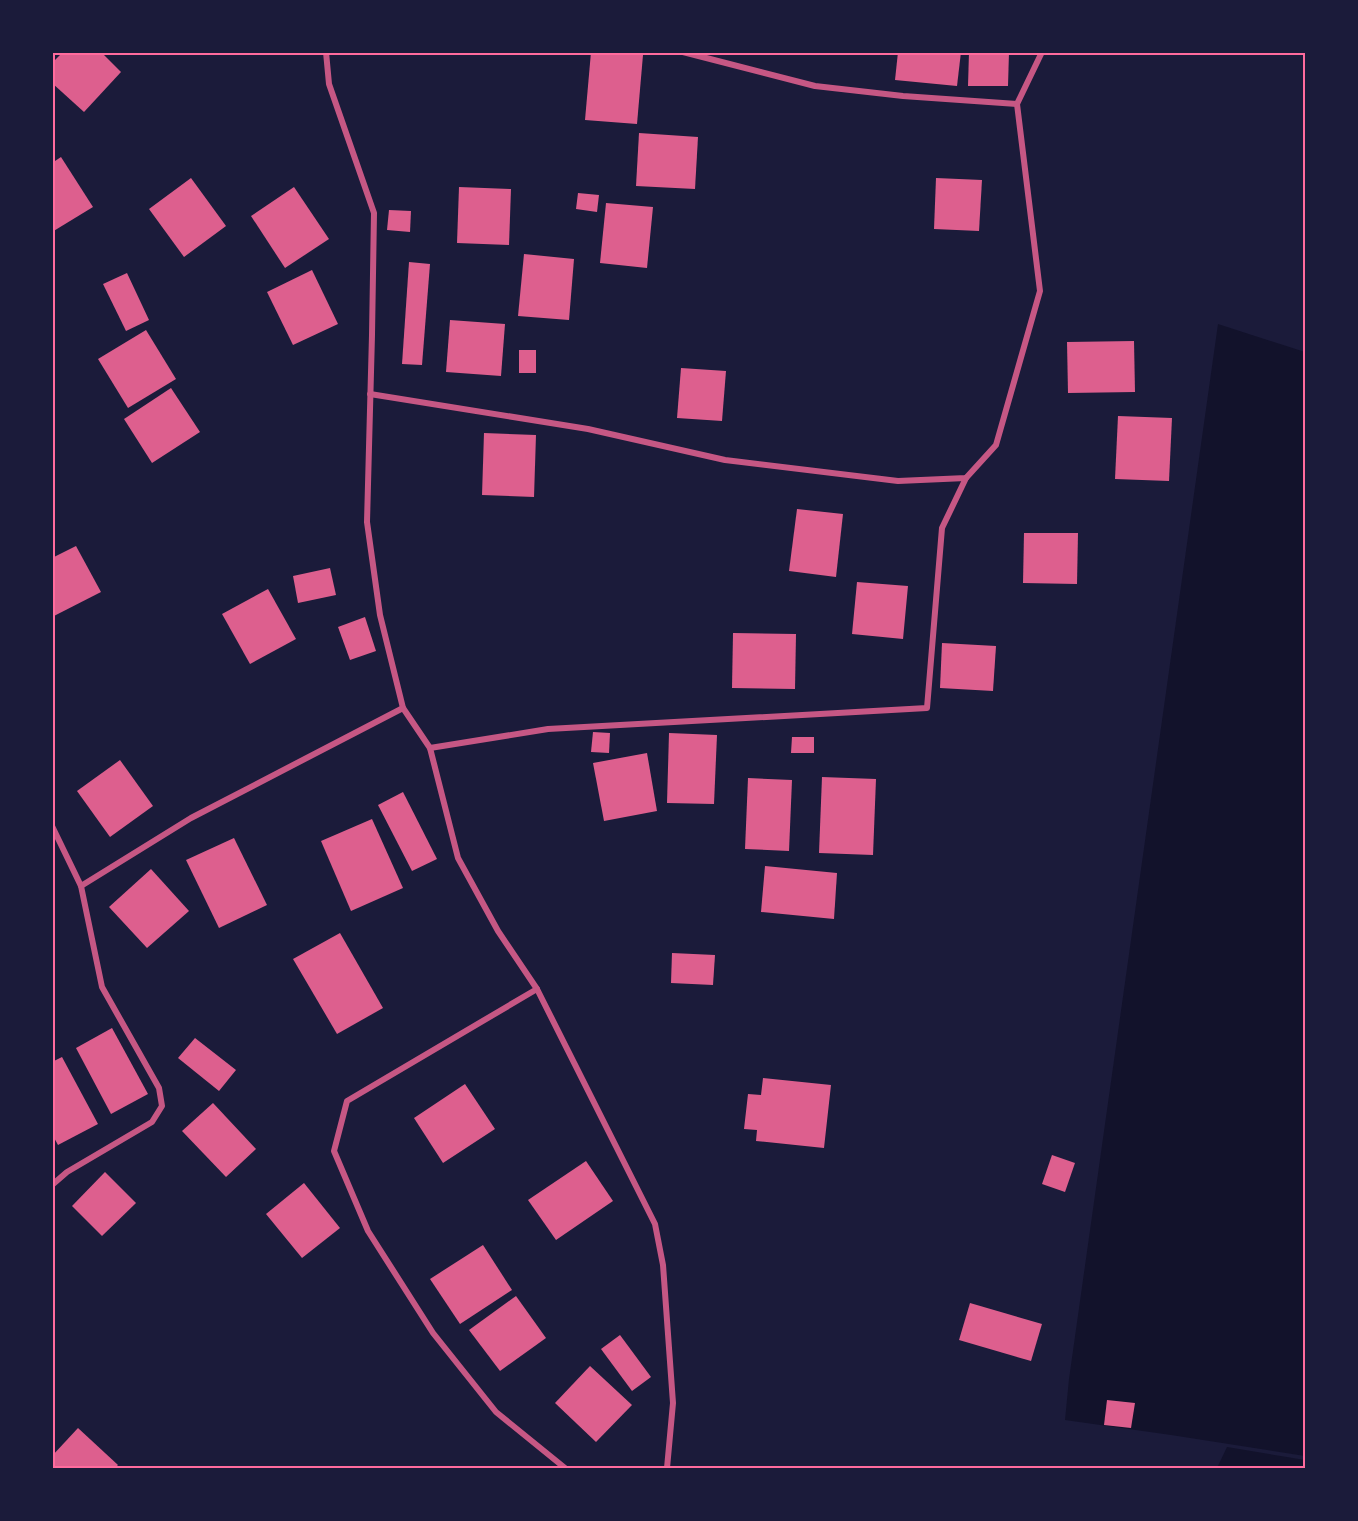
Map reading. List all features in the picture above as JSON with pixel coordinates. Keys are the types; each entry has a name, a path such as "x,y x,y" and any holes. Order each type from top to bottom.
{"street":[{"path":"326,52 329,84 374,213 367,522 380,615 403,708 430,748 458,858 498,931 537,989 655,1224 663,1265 673,1403 667,1468"},
{"path":"683,52 815,86 903,96 1017,104"},
{"path":"430,748 548,729 927,708 942,528 966,477 996,445 1040,291 1017,104 1042,52"},
{"path":"370,394 588,429 725,460 898,481 966,477"},
{"path":"81,886 191,818 403,708"},
{"path":"52,826 81,886 102,987 159,1088 162,1106 152,1122 67,1172 52,1185"},
{"path":"537,989 347,1101 334,1151 368,1231 433,1333 496,1412 566,1468"}],"shaded area":[{"path":"1218,324 1305,352 1305,1456 1065,1420"},
{"path":"1227,1447 1305,1460 1305,1468 1217,1468"}],"building":[{"path":"63,52 101,52 121,72 84,112 52,83 52,63"},
{"path":"591,52 643,55 637,124 585,120"},
{"path":"898,52 961,52 957,86 895,80"},
{"path":"969,52 1009,52 1008,86 968,86"},
{"path":"639,133 698,137 695,189 636,186"},
{"path":"61,157 93,207 52,232 52,163"},
{"path":"191,178 226,226 184,257 149,209"},
{"path":"936,178 982,180 979,231 934,229"},
{"path":"294,187 329,239 285,268 251,216"},
{"path":"459,187 511,189 509,245 457,243"},
{"path":"578,193 599,195 597,212 576,209"},
{"path":"606,203 653,207 647,268 600,263"},
{"path":"389,210 411,211 410,232 387,230"},
{"path":"524,254 574,259 569,320 518,316"},
{"path":"409,262 430,264 422,365 402,364"},
{"path":"312,270 338,324 293,345 267,292"},
{"path":"127,273 149,320 126,331 103,284"},
{"path":"450,320 505,324 501,376 446,372"},
{"path":"146,330 176,379 128,408 98,359"},
{"path":"1134,341 1135,392 1068,393 1067,342"},
{"path":"519,350 536,350 536,373 519,373"},
{"path":"681,368 726,371 722,421 677,418"},
{"path":"171,388 200,432 152,463 124,419"},
{"path":"1118,416 1172,418 1169,481 1115,479"},
{"path":"484,433 536,435 534,497 482,495"},
{"path":"797,509 843,514 836,577 789,571"},
{"path":"1024,533 1078,533 1077,584 1023,583"},
{"path":"76,546 101,592 52,617 52,558"},
{"path":"330,568 336,595 298,603 293,576"},
{"path":"857,582 908,586 903,639 852,634"},
{"path":"268,589 296,639 250,664 222,614"},
{"path":"365,617 376,651 350,660 338,627"},
{"path":"733,633 796,634 795,689 732,688"},
{"path":"942,643 996,646 993,691 940,688"},
{"path":"593,732 610,733 609,753 591,752"},
{"path":"669,733 717,735 714,804 667,803"},
{"path":"792,737 814,737 814,753 791,753"},
{"path":"647,753 657,811 604,821 593,763"},
{"path":"120,760 153,806 110,837 77,791"},
{"path":"822,777 876,779 873,855 819,853"},
{"path":"748,778 792,780 789,851 745,849"},
{"path":"403,792 437,859 412,871 378,805"},
{"path":"372,819 403,888 351,911 321,841"},
{"path":"234,838 267,905 219,928 186,860"},
{"path":"765,866 837,873 834,919 761,912"},
{"path":"151,869 189,911 147,948 109,907"},
{"path":"340,933 383,1008 337,1034 293,959"},
{"path":"672,953 715,955 713,985 671,983"},
{"path":"112,1028 148,1094 111,1114 76,1048"},
{"path":"195,1038 236,1070 219,1091 178,1058"},
{"path":"62,1057 98,1124 58,1145 52,1134 52,1062"},
{"path":"763,1078 831,1085 824,1148 756,1141 757,1130 744,1129 748,1094 761,1095"},
{"path":"465,1084 495,1129 443,1163 414,1118"},
{"path":"213,1103 256,1149 226,1177 182,1131"},
{"path":"1052,1155 1075,1163 1065,1192 1042,1184"},
{"path":"586,1161 613,1201 556,1240 528,1200"},
{"path":"105,1172 136,1203 102,1236 72,1206"},
{"path":"304,1183 340,1228 302,1258 266,1214"},
{"path":"483,1245 512,1290 460,1324 430,1279"},
{"path":"516,1296 546,1338 500,1371 469,1330"},
{"path":"970,1303 1042,1324 1031,1361 959,1340"},
{"path":"620,1335 651,1377 632,1391 601,1349"},
{"path":"590,1366 632,1405 596,1442 555,1403"},
{"path":"1107,1400 1135,1403 1131,1428 1104,1425"},
{"path":"78,1428 118,1465 115,1468 52,1468 52,1456"}]}
